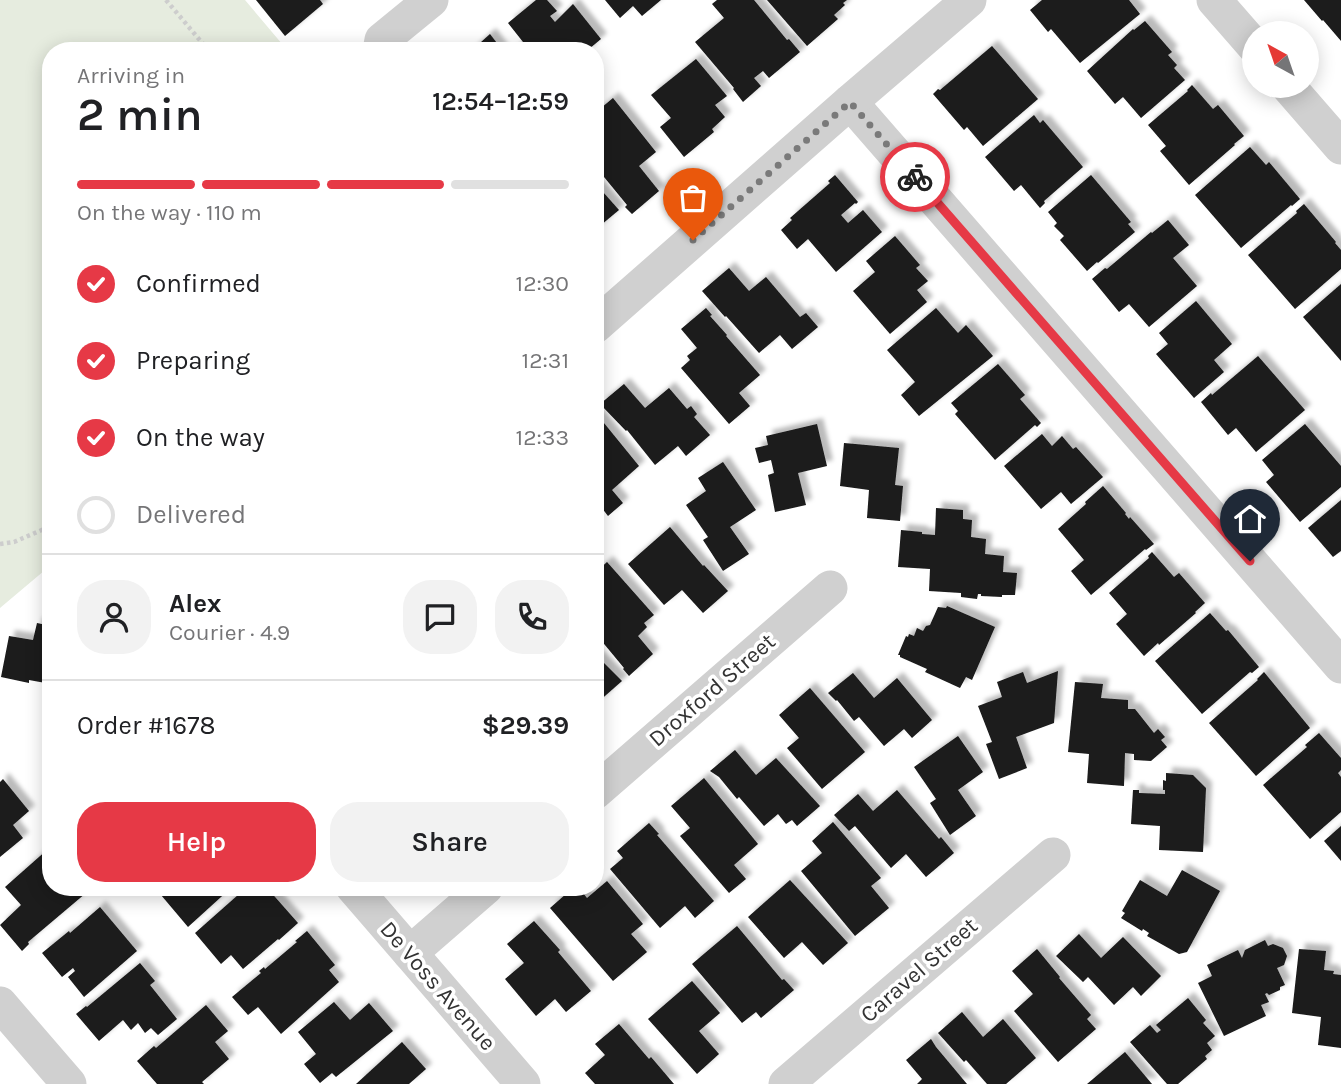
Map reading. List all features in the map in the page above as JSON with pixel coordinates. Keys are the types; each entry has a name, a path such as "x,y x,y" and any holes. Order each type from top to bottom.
{"street":[{"path":"385,42 430,0"},
{"path":"604,318 969,0"},
{"path":"1214,0 1242,32"},
{"path":"1298,98 1341,147"},
{"path":"850,102 1341,666"},
{"name":"Droxford Street","path":"604,784 830,588"},
{"name":"Caravel Street","path":"786,1084 1053,855"},
{"name":"De Voss Avenue","path":"361,896 523,1084"},
{"path":"410,953 476,896"},
{"path":"0,1004 69,1084"}],"path":[{"path":"166,0 201,42"},
{"path":"0,544 14,542 42,530"}],"shaded area":[{"path":"0,0 245,0 280,42 42,42 42,573 0,608"}],"building":[{"path":"256,0 320,0 323,4 285,36"},
{"path":"536,0 547,0 557,11 550,16 555,22 573,4 601,39 597,42 523,42 508,23"},
{"path":"605,0 661,0 642,16 633,6 620,18"},
{"path":"717,0 754,0 800,52 769,78 763,71 754,78 761,86 743,102 695,42 724,18 712,4"},
{"path":"767,0 847,0 834,15 838,19 807,46"},
{"path":"1042,0 1129,0 1140,14 1080,63 1051,29 1048,32 1030,10"},
{"path":"1304,0 1341,0 1341,41 1322,21"},
{"path":"1145,21 1172,52 1168,55 1177,65 1174,68 1185,80 1141,118 1123,97 1115,104 1087,71"},
{"path":"490,34 496,42 481,42"},
{"path":"992,46 1038,99 983,146 967,127 964,130 933,94"},
{"path":"696,59 727,96 715,105 725,117 712,129 714,132 684,157 660,127 671,118 651,95"},
{"path":"1192,85 1213,109 1218,105 1244,136 1189,185 1160,151 1166,146 1148,125"},
{"path":"613,98 656,152 639,166 659,191 632,214 604,177 604,106"},
{"path":"1034,115 1040,123 1043,120 1083,167 1044,201 1040,208 1021,185 1014,191 985,157"},
{"path":"1250,147 1266,165 1269,162 1300,199 1241,248 1195,195"},
{"path":"835,175 858,202 841,215 848,223 863,210 882,232 836,272 808,239 797,249 781,230"},
{"path":"1091,175 1131,222 1128,224 1135,232 1087,271 1060,240 1064,236 1054,226 1057,223 1048,212"},
{"path":"604,193 619,210 604,222"},
{"path":"1304,204 1341,250 1341,269 1295,309 1248,255"},
{"path":"1168,220 1189,245 1173,258 1197,286 1149,327 1129,304 1119,312 1092,279"},
{"path":"895,236 920,265 916,268 928,281 917,290 927,302 890,334 853,291 875,272 866,261"},
{"path":"729,268 749,291 766,277 800,317 806,313 818,327 792,349 780,335 759,353 702,291"},
{"path":"1341,284 1341,361 1303,317"},
{"path":"1196,301 1232,344 1214,360 1224,372 1194,398 1156,354 1168,344 1159,333"},
{"path":"706,308 760,375 739,393 750,406 729,424 681,368 690,360 687,356 697,348 681,329"},
{"path":"936,308 958,333 966,325 993,356 919,416 901,395 915,382 887,350"},
{"path":"1258,356 1305,410 1256,452 1236,428 1228,435 1201,402"},
{"path":"998,364 1025,395 1020,399 1041,423 1037,427 1035,425 995,460 955,414 958,411 951,403"},
{"path":"624,384 645,408 669,388 687,409 691,406 697,414 694,417 710,435 686,456 678,446 655,465 627,430 604,408 604,401"},
{"path":"604,423 639,466 612,490 623,503 608,516 604,511"},
{"path":"817,424 827,466 798,473 806,505 775,512 768,475 774,473 771,460 759,463 755,448 768,445 766,436"},
{"path":"1305,424 1341,466 1341,487 1300,522 1266,482 1274,475 1262,460"},
{"path":"1042,434 1052,446 1062,436 1073,449 1076,447 1103,477 1071,504 1061,492 1041,509 1004,466"},
{"path":"844,443 899,448 895,485 903,486 900,521 867,518 869,490 840,486"},
{"path":"723,462 756,510 730,527 749,554 723,571 703,540 708,537 686,505 706,491 698,478"},
{"path":"1103,486 1129,519 1130,517 1154,544 1091,595 1071,571 1084,560 1058,529"},
{"path":"1341,500 1341,551 1333,557 1308,528"},
{"path":"936,508 963,510 963,519 972,520 971,537 986,539 985,554 1004,556 1003,572 1017,573 1015,595 1002,597 978,594 977,599 961,597 961,593 929,591 930,569 898,567 901,530 935,535"},
{"path":"670,527 728,591 703,613 682,590 664,605 628,564"},
{"path":"1152,552 1174,577 1179,573 1205,603 1144,656 1116,624 1127,614 1109,593 1149,558"},
{"path":"607,562 654,615 644,623 647,627 638,636 653,654 629,676 604,644 604,565"},
{"path":"947,606 995,627 972,680 966,677 960,688 925,672 927,669 898,655 906,636 914,636 917,628 923,631 930,625 938,607"},
{"path":"1210,613 1259,667 1202,714 1155,661"},
{"path":"37,623 42,624 42,682 29,680 29,683 1,677 9,636 33,640"},
{"path":"604,663 622,681 604,697"},
{"path":"1058,671 1054,723 1016,737 1027,768 999,779 986,744 992,742 978,706 1002,697 997,682 1023,672 1027,683"},
{"path":"1264,672 1310,728 1256,776 1209,723"},
{"path":"853,673 874,698 897,678 932,720 912,738 904,729 884,746 859,717 854,721 828,693"},
{"path":"1075,682 1103,684 1101,698 1128,700 1128,709 1135,709 1154,733 1158,729 1165,737 1161,740 1167,747 1151,761 1134,760 1134,754 1125,753 1124,786 1087,783 1089,754 1068,752"},
{"path":"810,688 865,752 822,789 787,748 799,738 779,715"},
{"path":"1319,733 1341,758 1341,770 1338,773 1341,777 1341,812 1310,839 1263,785"},
{"path":"958,736 983,772 958,790 976,816 950,835 930,803 936,799 914,767"},
{"path":"735,750 756,775 776,758 820,806 797,826 792,820 786,824 778,814 764,826 739,797 737,799 719,777 710,771"},
{"path":"1166,773 1193,775 1206,788 1203,852 1159,850 1160,826 1131,824 1133,790 1139,790 1139,793 1165,794 1163,780 1166,781"},
{"path":"704,778 758,844 734,865 746,879 729,893 680,836 690,828 671,806"},
{"path":"3,779 29,811 13,825 23,838 0,857 0,782"},
{"path":"897,790 954,853 926,877 906,854 891,868 855,826 849,831 834,815 858,794 873,811"},
{"path":"833,822 881,878 871,886 889,908 855,936 801,871 822,853 812,841"},
{"path":"649,823 714,901 695,918 685,906 660,928 610,869 623,858 617,851"},
{"path":"1341,826 1341,861 1324,841"},
{"path":"42,854 42,896 82,896 28,942 22,951 0,925 21,905 5,887"},
{"path":"1182,870 1220,891 1187,952 1179,954 1147,936 1149,933 1143,929 1142,931 1121,918 1125,913 1122,911 1140,880 1167,896"},
{"path":"790,880 848,943 823,965 802,942 784,958 748,917"},
{"path":"607,881 643,924 631,934 647,952 613,981 550,908 564,896 604,896 604,884"},
{"path":"162,896 222,896 188,927"},
{"path":"237,896 274,896 298,923 243,969 231,955 221,964 195,933"},
{"path":"100,907 137,951 84,997 68,977 75,971 73,968 62,977 42,953"},
{"path":"534,921 591,991 566,1012 555,999 536,1016 505,979 524,963 507,944"},
{"path":"737,926 782,980 794,990 761,1018 756,1012 742,1023 692,964"},
{"path":"307,931 335,965 329,970 339,982 281,1034 258,1007 248,1015 232,997"},
{"path":"1079,934 1101,958 1123,937 1161,976 1141,996 1133,987 1114,1005 1088,977 1083,982 1056,956"},
{"path":"1265,940 1268,946 1273,944 1283,948 1287,956 1284,965 1277,968 1285,985 1269,995 1265,994 1269,1002 1261,1005 1266,1016 1224,1036 1198,983 1212,976 1207,965 1238,950 1242,958 1245,950"},
{"path":"1037,949 1091,1015 1087,1019 1096,1029 1058,1062 1014,1011 1033,994 1012,971"},
{"path":"1299,949 1326,951 1324,970 1341,975 1341,1048 1318,1045 1321,1017 1292,1013"},
{"path":"140,963 155,981 150,985 177,1019 158,1035 151,1028 145,1033 138,1023 131,1030 123,1020 99,1041 76,1014"},
{"path":"692,981 720,1013 699,1031 719,1054 697,1074 648,1019"},
{"path":"1188,998 1206,1020 1203,1023 1215,1036 1207,1043 1212,1050 1205,1056 1207,1059 1178,1084 1167,1084 1130,1042 1150,1025 1157,1033 1161,1030 1156,1025"},
{"path":"334,1002 350,1020 369,1003 393,1031 336,1077 332,1073 320,1083 304,1064 316,1054 298,1032"},
{"path":"206,1005 228,1031 215,1042 229,1059 202,1082 204,1084 157,1084 137,1061"},
{"path":"962,1012 983,1037 1003,1019 1036,1058 1006,1084 987,1084 938,1033"},
{"path":"619,1024 674,1084 595,1084 585,1073 605,1055 595,1044"},
{"path":"931,1039 967,1084 917,1084 922,1079 906,1060"},
{"path":"402,1042 426,1069 409,1084 356,1084"},
{"path":"1125,1052 1152,1084 1087,1084"}],"way so far":[{"path":"693,240 850,102 915,177"}],"route":[{"path":"915,177 1250,561"}]}
